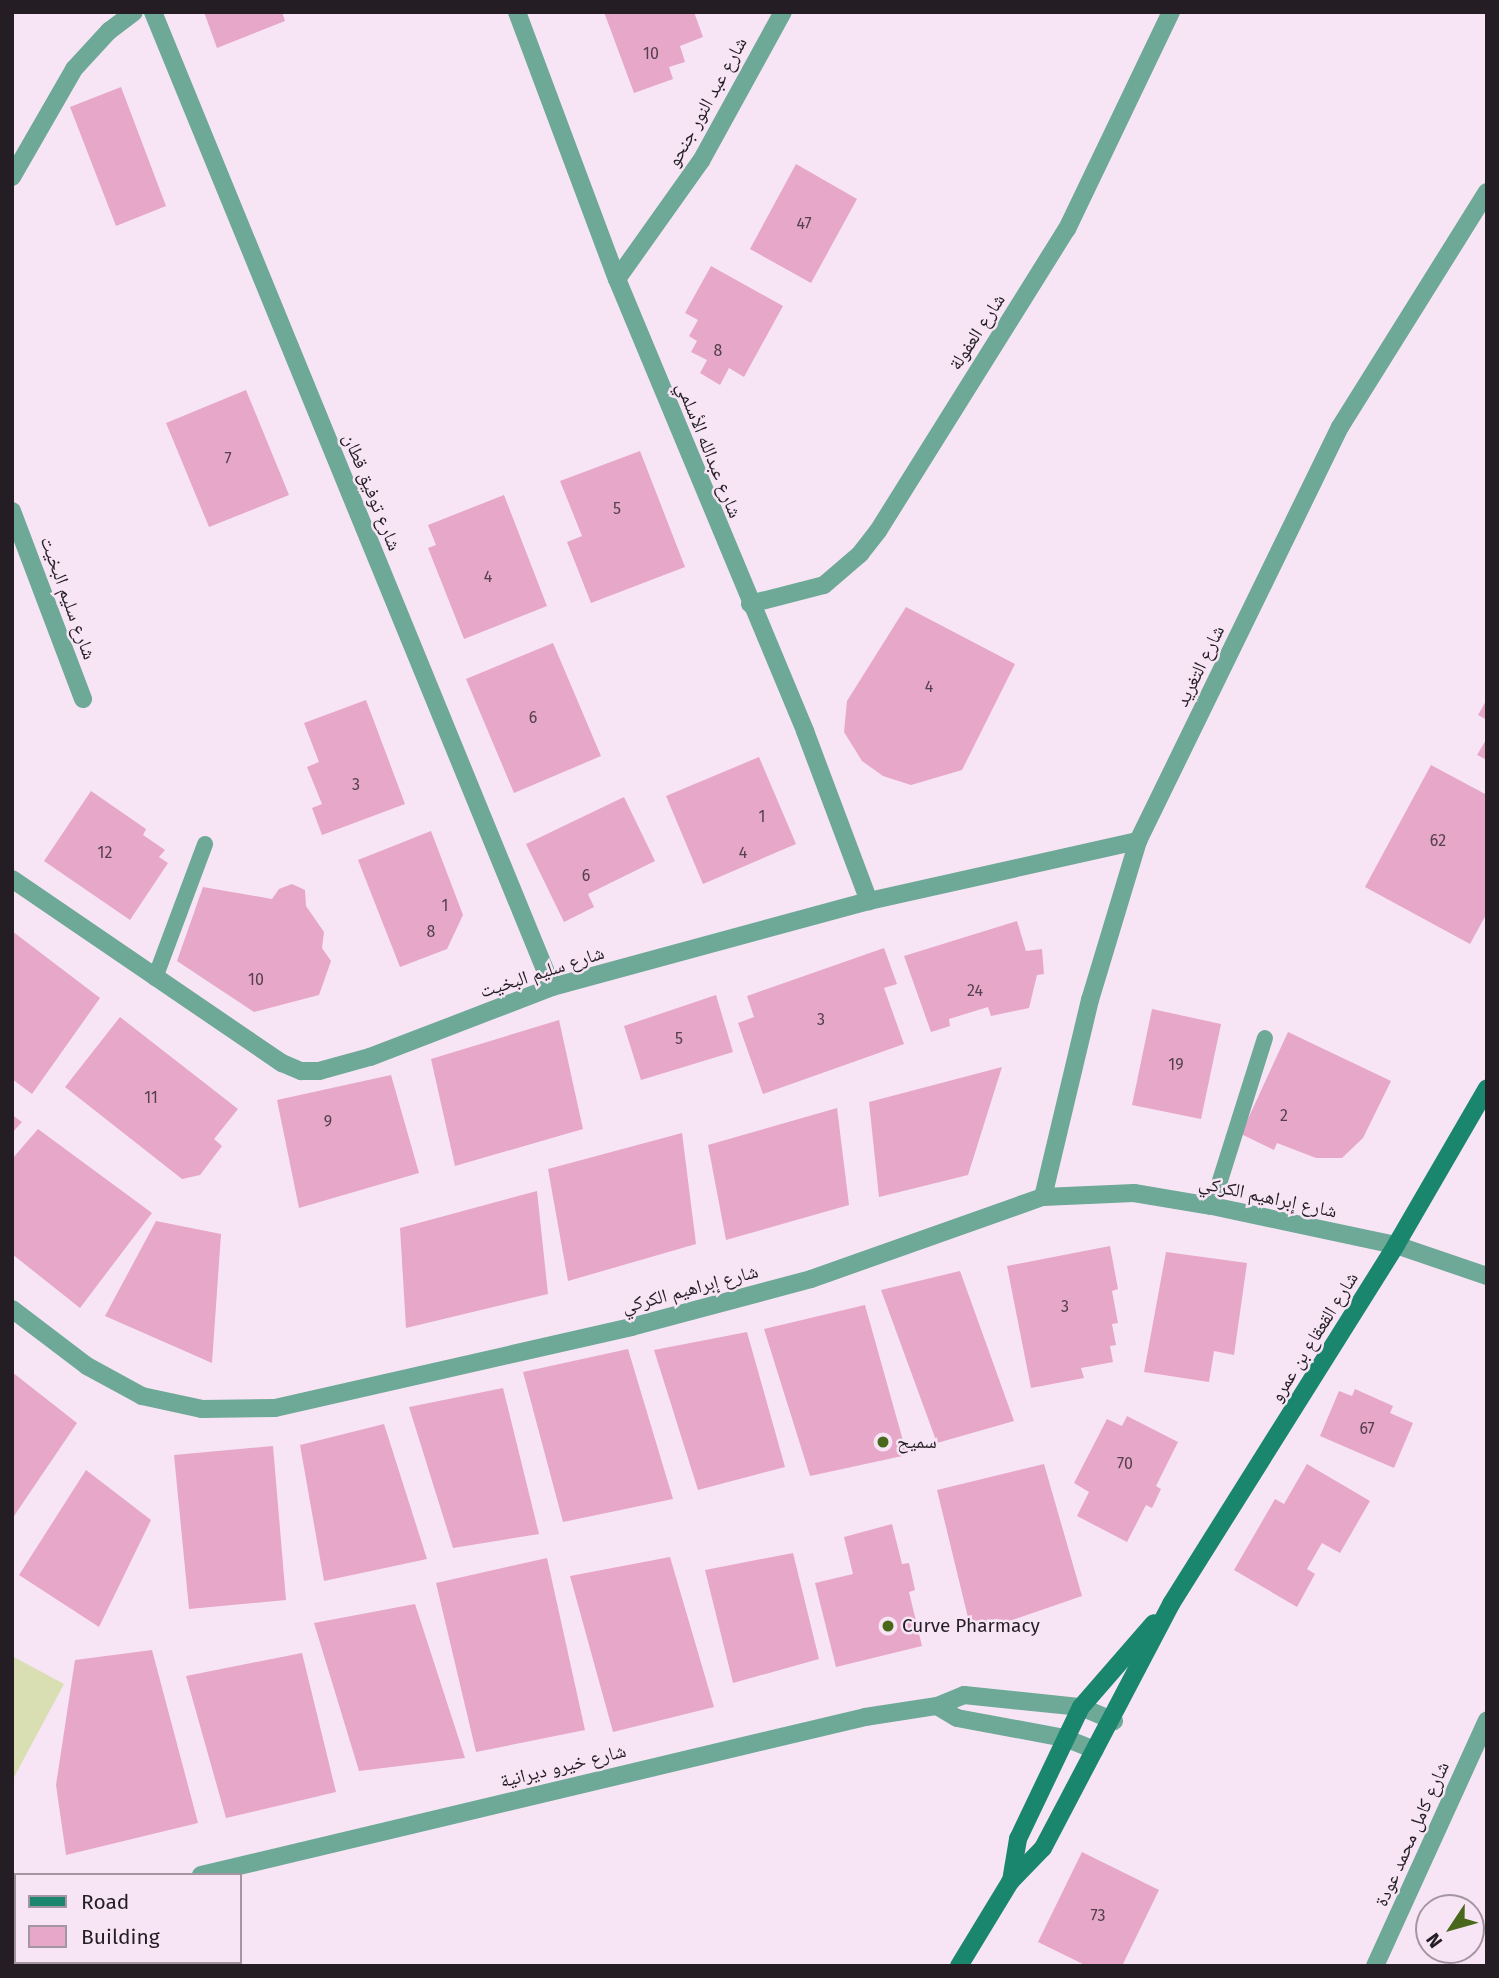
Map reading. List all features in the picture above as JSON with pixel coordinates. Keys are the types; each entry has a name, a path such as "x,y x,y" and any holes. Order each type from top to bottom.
{"street":[{"path":"12,177 74,69 109,31 134,12"},
{"name":"شارع توفيق قطان","path":"153,12 552,987"},
{"name":"شارع عبدالله الأسلمي","path":"517,12 617,279 805,731 869,901"},
{"path":"770,33 775,12"},
{"name":"شارع عبد النور جنحو","path":"617,279 701,161 783,12"},
{"name":"شارع العفولة","path":"750,604 824,585 860,554 878,531 1067,229 1171,12"},
{"name":"شارع التغريد","path":"1043,1197 1090,1000 1138,841 1340,427 1487,192"},
{"name":"شارع سليم البخيت","path":"12,511 83,699"},
{"name":"شارع سليم البخيت","path":"12,879 282,1063 301,1071 319,1071 370,1057 552,987 869,901 1138,841"},
{"name":"شارع القعقاع بن عمرو","path":"959,1966 1010,1882 1044,1848 1095,1750 1114,1721 1171,1604 1396,1245 1487,1088"},
{"name":"شارع إبراهيم الكركي","path":"12,1309 87,1366 142,1396 202,1409 275,1408 604,1334 811,1279 1043,1197 1134,1193 1212,1206 1396,1245 1487,1276"},
{"name":"شارع القعقاع بن عمرو","path":"1010,1882 1018,1839 1082,1707 1171,1604"},
{"name":"شارع خيرو ديرانية","path":"209,1873 825,1726 937,1706 964,1695 1082,1707 1114,1721"},
{"path":"937,1706 957,1718 1065,1738 1095,1750"},
{"name":"شارع كامل محمد عودة","path":"1375,1966 1487,1720"}],"lane":[{"path":"155,978 205,844"},
{"path":"1212,1206 1265,1038"}],"green space":[{"path":"12,1656 64,1684 12,1781"}],"building":[{"path":"204,12 282,12 285,21 217,48"},
{"path":"604,12 694,12 703,37 680,46 685,62 669,67 673,79 634,93"},
{"path":"121,87 166,206 116,226 70,107"},
{"path":"796,164 857,199 811,283 750,249"},
{"path":"711,266 783,306 744,377 729,368 720,385 700,373 707,360 691,352 697,341 689,336 698,320 685,313"},
{"path":"246,390 289,495 209,527 166,423"},
{"path":"640,451 685,567 591,603 567,542 582,536 560,481"},
{"path":"504,495 547,606 464,639 428,548 436,545 428,525"},
{"path":"906,607 1015,664 962,770 911,785 883,776 862,761 844,732 847,701"},
{"path":"553,643 601,756 514,793 466,679"},
{"path":"1487,699 1487,720 1478,715"},
{"path":"366,700 405,804 322,835 312,808 322,804 307,767 319,762 304,723"},
{"path":"1487,738 1487,760 1477,755"},
{"path":"759,757 796,844 703,884 666,796"},
{"path":"1431,765 1487,795 1487,913 1470,944 1365,887"},
{"path":"91,791 146,829 143,835 165,850 159,857 168,863 130,920 44,861"},
{"path":"624,797 655,861 588,894 594,907 564,922 526,844"},
{"path":"431,831 463,915 447,949 400,967 358,860"},
{"path":"292,884 305,890 306,906 324,932 322,948 331,961 319,995 254,1012 177,961 203,887 272,899 279,889"},
{"path":"1017,921 1026,951 1042,949 1044,974 1037,975 1029,1008 991,1016 988,1007 949,1019 950,1026 931,1032 904,956"},
{"path":"12,931 100,998 32,1094 12,1079"},
{"path":"884,948 897,984 884,988 904,1044 763,1094 738,1023 754,1017 747,996"},
{"path":"716,995 733,1052 641,1080 624,1026"},
{"path":"1152,1009 1221,1024 1201,1119 1132,1105"},
{"path":"120,1017 238,1109 214,1139 222,1146 200,1175 182,1179 65,1087"},
{"path":"559,1020 583,1129 455,1166 431,1059"},
{"path":"1288,1032 1391,1081 1363,1138 1342,1158 1316,1158 1277,1143 1274,1150 1241,1134"},
{"path":"1002,1067 968,1175 879,1197 869,1102"},
{"path":"391,1075 419,1173 299,1208 277,1100"},
{"path":"837,1108 849,1205 726,1240 708,1145"},
{"path":"12,1115 22,1122 12,1133"},
{"path":"38,1129 152,1213 80,1308 12,1254 12,1159"},
{"path":"682,1133 696,1244 568,1281 548,1169"},
{"path":"537,1191 548,1294 406,1328 400,1228"},
{"path":"156,1221 221,1234 212,1363 105,1316"},
{"path":"1110,1246 1118,1289 1112,1291 1118,1323 1112,1324 1116,1345 1110,1346 1113,1362 1081,1368 1084,1378 1031,1388 1007,1266"},
{"path":"1166,1252 1247,1263 1234,1355 1214,1351 1209,1382 1144,1372"},
{"path":"960,1271 1014,1421 937,1443 881,1290"},
{"path":"865,1305 907,1455 810,1476 764,1329"},
{"path":"747,1332 785,1467 698,1490 654,1350"},
{"path":"628,1349 673,1499 563,1522 523,1372"},
{"path":"12,1372 77,1423 12,1519"},
{"path":"503,1388 539,1534 453,1548 409,1407"},
{"path":"1355,1389 1393,1406 1390,1413 1413,1423 1394,1468 1320,1436 1339,1391 1352,1396"},
{"path":"1127,1416 1178,1442 1156,1486 1161,1489 1152,1508 1146,1505 1127,1542 1077,1516 1089,1492 1074,1483 1107,1419 1122,1426"},
{"path":"384,1424 427,1559 324,1581 300,1445"},
{"path":"273,1446 286,1600 189,1609 174,1455"},
{"path":"1044,1464 1082,1596 972,1634 937,1490"},
{"path":"1307,1464 1370,1501 1340,1553 1322,1543 1307,1569 1315,1574 1297,1607 1234,1570 1275,1499 1284,1504"},
{"path":"86,1470 151,1520 99,1627 19,1575"},
{"path":"892,1524 902,1564 909,1563 915,1590 909,1592 922,1646 836,1667 815,1583 853,1574 844,1537"},
{"path":"793,1553 819,1659 733,1683 705,1570"},
{"path":"670,1557 714,1707 613,1732 570,1576"},
{"path":"547,1558 585,1730 476,1752 436,1583"},
{"path":"415,1604 465,1758 359,1771 314,1623"},
{"path":"152,1650 198,1823 66,1855 56,1785 75,1660"},
{"path":"302,1653 336,1792 226,1818 186,1676"},
{"path":"1082,1852 1159,1890 1122,1966 1087,1966 1038,1942"},
{"path":"70,1964 70,1966 34,1966"}],"place":[{"name":"سميح","path":"883,1442"},
{"name":"Curve Pharmacy","path":"888,1626"}]}
